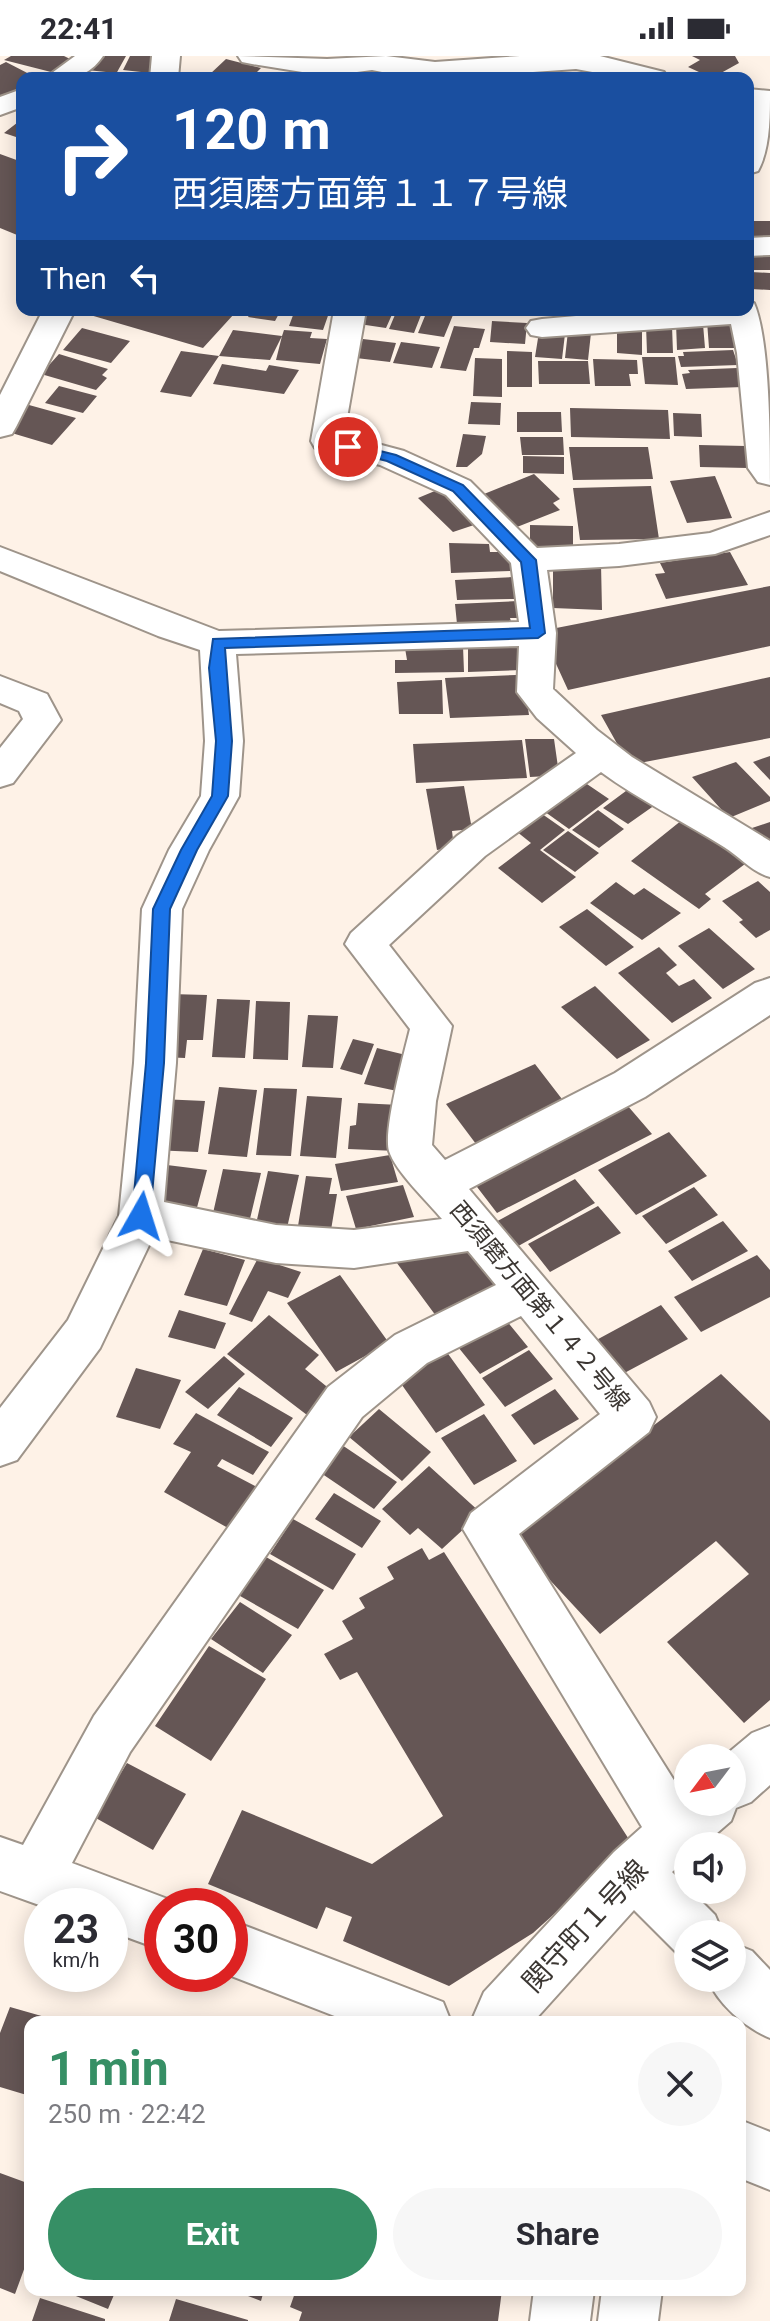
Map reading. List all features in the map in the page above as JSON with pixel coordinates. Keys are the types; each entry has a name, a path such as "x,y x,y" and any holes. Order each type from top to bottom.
{"street":[{"path":"70,72 82,65 88,56"},
{"path":"252,56 332,69 379,66 489,68 575,61 635,72"},
{"path":"756,98 758,148"},
{"path":"0,427 10,392 55,316"},
{"path":"349,316 327,441 392,458 458,488 528,560 538,633 535,692 560,720 600,754 754,847 770,863"},
{"path":"542,328 597,325 662,316"},
{"path":"744,316 753,353 765,468 770,475"},
{"path":"528,560 619,555 715,543 770,523"},
{"path":"0,558 171,628 218,643 538,633"},
{"path":"0,1445 84,1334 141,1216 155,1063 162,909 189,850 220,796 224,741 217,668 218,643"},
{"path":"0,688 34,703 42,720 0,774"},
{"path":"439,1184 410,1149 415,1101 431,1026 365,944 471,846 600,754"},
{"name":"西須磨方面第１４２号線","path":"694,1818 488,1529 632,1417 439,1184 630,1085 770,994"},
{"path":"141,1216 276,1244 354,1249 459,1236 476,1228"},
{"path":"144,1916 17,1870 345,1402 411,1349 528,1291"},
{"path":"746,1772 770,1751"},
{"name":"関守町１号線","path":"502,2016 633,1871 694,1818"},
{"path":"633,1871 682,1920"},
{"path":"248,1955 407,2016"},
{"path":"746,1985 770,2010"},
{"path":"746,2151 770,2161"},
{"path":"560,2321 563,2296"},
{"path":"628,2321 631,2296"}],"building":[{"path":"11,56 64,56 72,60 51,72 4,60"},
{"path":"95,56 126,56 117,72 87,70"},
{"path":"130,56 158,56 150,72 123,70"},
{"path":"692,56 735,56 739,63 723,72 699,72 688,67 700,60"},
{"path":"226,59 261,68 257,72 212,72"},
{"path":"6,62 25,72 16,72 16,90 0,98 0,65"},
{"path":"16,124 16,137 4,133"},
{"path":"0,154 16,160 16,235 0,228"},
{"path":"754,221 770,221 770,241 754,241"},
{"path":"754,252 770,252 770,270 754,270"},
{"path":"754,272 770,273 770,290 754,289"},
{"path":"94,316 232,316 203,348"},
{"path":"249,316 278,316 275,321"},
{"path":"293,316 328,316 323,330 289,326"},
{"path":"362,316 391,316 386,328 359,324"},
{"path":"394,316 421,316 414,333 389,329"},
{"path":"425,316 453,316 444,337 418,333"},
{"path":"492,321 527,323 525,344 490,342"},
{"path":"707,321 733,322 736,348 709,348"},
{"path":"676,323 703,324 705,348 677,350"},
{"path":"646,325 672,326 673,353 647,353"},
{"path":"454,326 485,329 466,371 440,368"},
{"path":"82,328 130,341 111,363 63,350"},
{"path":"617,329 642,330 642,355 617,353"},
{"path":"233,330 282,336 270,360 219,356"},
{"path":"284,330 312,332 310,338 327,339 320,364 276,360"},
{"path":"568,331 591,333 588,360 565,358"},
{"path":"539,332 565,334 562,359 535,357"},
{"path":"363,339 396,343 390,362 356,358"},
{"path":"401,342 440,347 432,368 393,363"},
{"path":"733,350 738,365 681,367 678,356 684,356 683,352"},
{"path":"181,351 219,356 191,397 160,392"},
{"path":"507,351 532,352 532,387 507,387"},
{"path":"59,354 108,369 102,375 107,378 96,390 41,374"},
{"path":"642,357 675,357 678,385 645,384"},
{"path":"475,358 502,359 502,397 473,396"},
{"path":"593,359 637,360 638,374 629,374 631,386 595,386"},
{"path":"538,361 588,361 590,384 539,384"},
{"path":"222,364 266,371 269,365 299,370 284,394 213,384"},
{"path":"737,368 743,387 686,389 682,374 690,373 688,370"},
{"path":"59,386 97,396 83,413 45,403"},
{"path":"471,402 501,403 500,425 468,424"},
{"path":"29,405 76,418 52,445 5,431"},
{"path":"570,408 668,410 670,439 571,437"},
{"path":"517,412 561,412 562,432 517,432"},
{"path":"673,413 701,414 702,437 674,436"},
{"path":"463,434 486,436 482,454 467,467 456,467"},
{"path":"520,437 563,437 564,455 522,455"},
{"path":"699,445 746,446 748,468 700,467"},
{"path":"569,447 648,447 653,479 573,480"},
{"path":"523,456 564,457 564,474 523,473"},
{"path":"534,474 560,499 553,503 560,510 517,527 484,494"},
{"path":"715,476 732,518 687,523 670,481"},
{"path":"651,486 659,539 580,540 573,488"},
{"path":"442,488 477,524 453,532 418,498"},
{"path":"530,525 573,526 573,546 530,546"},
{"path":"449,543 489,544 490,552 509,552 511,571 451,573"},
{"path":"730,552 748,585 666,599 655,574 665,573 660,563"},
{"path":"553,562 601,564 602,610 553,608"},
{"path":"514,577 515,599 457,600 455,580"},
{"path":"770,586 770,646 568,690 541,631"},
{"path":"518,601 520,618 510,618 512,625 457,624 455,604"},
{"path":"519,643 521,670 468,672 468,645"},
{"path":"463,646 464,672 395,673 395,660 407,660 405,648"},
{"path":"516,675 517,695 526,695 529,715 450,718 445,678"},
{"path":"770,677 770,738 629,765 601,715"},
{"path":"442,680 443,714 399,714 397,682"},
{"path":"525,739 554,739 558,767 548,776 530,777"},
{"path":"522,740 527,778 416,783 413,744"},
{"path":"770,756 770,780 753,762"},
{"path":"736,762 770,797 770,801 729,818 692,777"},
{"path":"581,780 609,799 569,829 541,809"},
{"path":"464,786 472,829 452,831 454,847 437,850 426,789"},
{"path":"630,788 655,805 628,824 603,808"},
{"path":"535,809 565,830 540,850 576,877 542,903 498,868 531,843 511,827"},
{"path":"598,810 624,829 599,848 572,830"},
{"path":"682,820 749,861 705,894 711,899 699,909 631,861"},
{"path":"770,822 770,851 749,829"},
{"path":"568,831 599,853 575,872 543,850"},
{"path":"758,881 770,892 770,930 756,938 739,922 743,920 722,901"},
{"path":"616,882 634,895 644,888 681,913 642,940 590,903"},
{"path":"587,909 634,947 606,966 559,927"},
{"path":"709,928 755,969 723,989 678,946"},
{"path":"659,947 677,965 666,973 679,986 694,979 712,998 672,1023 618,973"},
{"path":"595,986 650,1040 617,1059 561,1007"},
{"path":"170,994 207,995 203,1040 187,1040 185,1058 163,1057"},
{"path":"217,999 250,1000 245,1058 212,1057"},
{"path":"256,1001 290,1002 288,1060 253,1059"},
{"path":"308,1015 338,1016 333,1068 302,1067"},
{"path":"353,1039 374,1044 362,1075 340,1069"},
{"path":"377,1048 410,1056 397,1091 364,1084"},
{"path":"535,1064 565,1103 476,1144 446,1104"},
{"path":"219,1087 257,1090 247,1157 208,1154"},
{"path":"264,1088 297,1089 291,1156 256,1155"},
{"path":"307,1096 342,1098 336,1158 300,1156"},
{"path":"160,1099 205,1101 198,1152 152,1150"},
{"path":"358,1103 400,1105 397,1151 348,1149 350,1126 356,1125"},
{"path":"627,1105 652,1134 497,1213 474,1183"},
{"path":"669,1132 707,1176 636,1215 598,1170"},
{"path":"390,1155 398,1182 341,1191 335,1164"},
{"path":"159,1164 207,1170 195,1215 147,1209"},
{"path":"223,1169 261,1173 248,1227 211,1222"},
{"path":"268,1171 299,1175 287,1228 256,1224"},
{"path":"306,1176 332,1178 329,1194 337,1194 331,1230 298,1226"},
{"path":"575,1179 595,1203 513,1249 492,1224"},
{"path":"403,1185 414,1217 356,1229 346,1196"},
{"path":"694,1187 718,1215 666,1244 642,1216"},
{"path":"598,1206 621,1233 550,1272 528,1244"},
{"path":"723,1221 748,1251 692,1281 668,1251"},
{"path":"469,1246 500,1287 439,1320 391,1255"},
{"path":"203,1249 245,1260 227,1306 184,1295"},
{"path":"757,1255 770,1270 770,1297 701,1332 674,1297"},
{"path":"258,1258 301,1272 288,1298 268,1291 252,1322 229,1314"},
{"path":"340,1275 389,1343 336,1372 287,1303"},
{"path":"661,1305 688,1339 615,1378 589,1344"},
{"path":"179,1310 226,1323 215,1349 168,1337"},
{"path":"269,1315 319,1355 305,1369 331,1390 307,1415 227,1354"},
{"path":"506,1320 528,1347 480,1374 458,1347"},
{"path":"529,1350 553,1379 505,1407 482,1378"},
{"path":"446,1351 485,1405 436,1433 397,1378"},
{"path":"224,1356 245,1374 208,1409 185,1392"},
{"path":"136,1368 181,1380 160,1429 116,1417"},
{"path":"721,1374 770,1421 770,1700 744,1723 667,1642 749,1574 716,1541 600,1634 509,1536"},
{"path":"239,1387 293,1418 271,1447 217,1415"},
{"path":"555,1389 579,1419 534,1445 511,1415"},
{"path":"379,1409 431,1452 402,1481 349,1437"},
{"path":"196,1413 269,1452 253,1475 222,1459 217,1466 257,1487 228,1528 164,1492 191,1452 173,1444"},
{"path":"484,1414 517,1461 474,1485 441,1438"},
{"path":"336,1441 397,1482 374,1509 312,1467"},
{"path":"429,1466 481,1513 442,1549 418,1528 410,1535 382,1509"},
{"path":"334,1493 381,1521 362,1548 315,1519"},
{"path":"293,1519 356,1554 333,1590 270,1554"},
{"path":"422,1548 429,1560 444,1552 632,1844 533,1933 449,1986 343,1941 352,1917 326,1907 317,1929 248,1901 248,1888 218,1888 208,1884 242,1810 372,1864 443,1816 357,1672 340,1680 324,1654 353,1639 342,1621 365,1608 359,1598 394,1579 387,1567"},
{"path":"259,1553 324,1590 298,1629 233,1592"},
{"path":"240,1602 292,1635 263,1673 211,1639"},
{"path":"209,1646 266,1679 211,1761 155,1726"},
{"path":"127,1763 186,1794 153,1850 94,1817"},
{"path":"10,2007 42,2016 24,2016 24,2094 0,2087 0,2033"},
{"path":"0,2173 24,2182 24,2269 15,2294 0,2288"},
{"path":"76,2296 113,2296 108,2309"},
{"path":"294,2296 501,2296 498,2321 299,2321 302,2312 290,2307"},
{"path":"40,2298 105,2319 105,2321 32,2321"},
{"path":"176,2299 248,2320 248,2321 169,2321"}],"route":[{"path":"141,1216 155,1063 162,909 189,850 220,796 224,741 217,668 218,643 538,633 528,560 458,488 392,458 348,447"}]}
